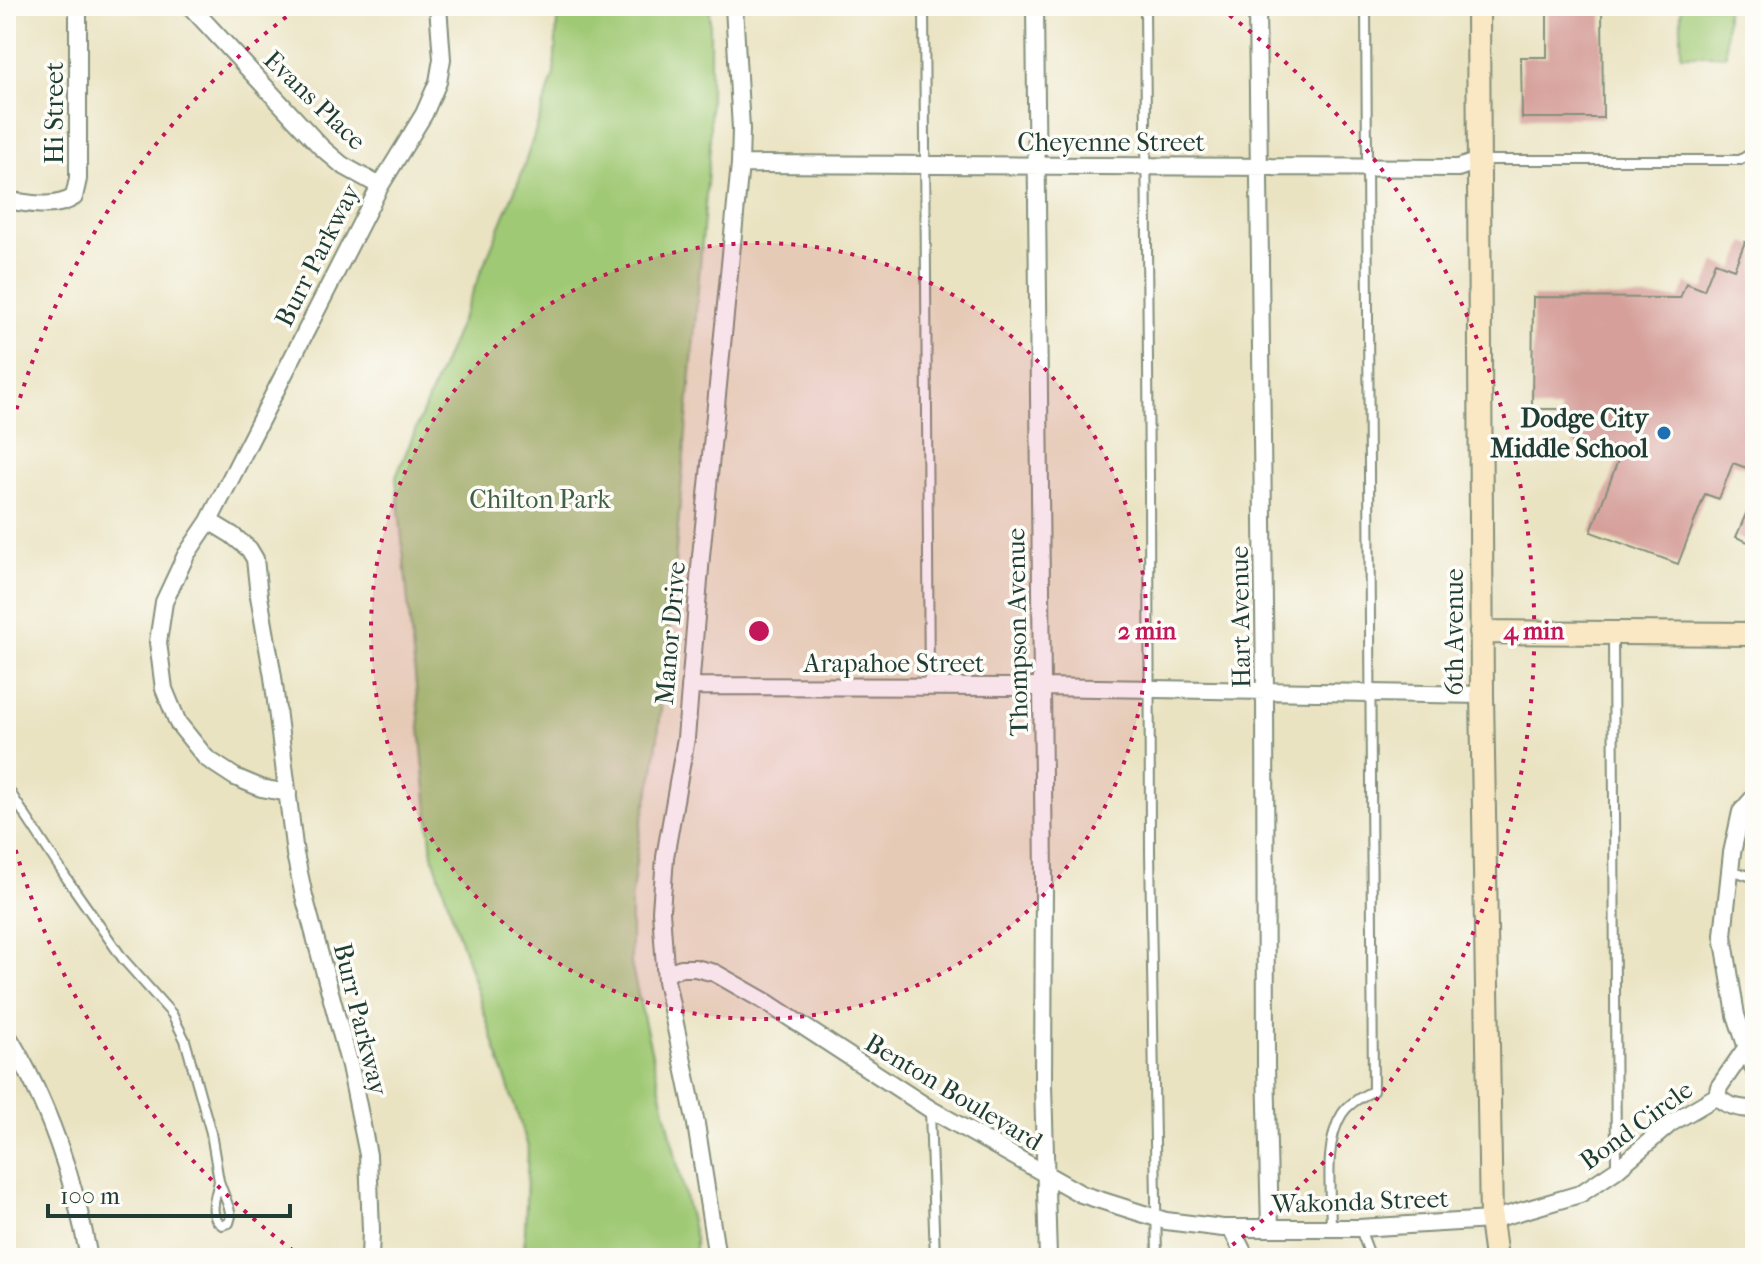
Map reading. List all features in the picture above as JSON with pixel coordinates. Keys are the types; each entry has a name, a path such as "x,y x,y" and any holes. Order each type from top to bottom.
{"street":[{"name":"Hi Street","path":"6,200 43,205 65,202 74,197 78,179 78,6"},
{"name":"Evans Place","path":"190,6 321,147 342,165 380,186"},
{"name":"Burr Parkway","path":"288,793 261,788 235,777 206,758 178,723 164,689 158,642 164,602 186,555 209,521 380,186 424,114 438,82 442,59 438,6"},
{"name":"Manor Drive","path":"717,1258 696,1124 666,981 661,911 665,857 686,738 702,541 740,164 734,6"},
{"name":"Thompson Avenue","path":"1035,6 1044,879 1043,1085 1048,1258"},
{"name":"Hart Avenue","path":"1257,6 1270,1228"},
{"name":"6th Avenue","path":"1478,6 1481,632 1491,1220 1496,1258"},
{"name":"Cheyenne Street","path":"740,164 1458,168 1481,160"},
{"name":"Burr Parkway","path":"209,521 249,549 255,559 295,854 350,1066 368,1155 370,1258"},
{"path":"1481,632 1755,634"},
{"name":"Arapahoe Street","path":"690,686 1041,687 1482,695"},
{"path":"1755,796 1741,812 1730,869 1723,935 1736,1015 1755,1072"},
{"name":"Benton Boulevard","path":"666,973 681,968 715,973 766,1002 930,1109 1081,1194 1166,1221 1231,1228"},
{"path":"6,1033 41,1098 77,1204 89,1258"},
{"name":"Bond Circle","path":"1491,1220 1580,1194 1616,1170 1671,1123 1717,1096 1719,1087 1746,1048"},
{"name":"Bond Circle","path":"1717,1096 1734,1107 1755,1109"},
{"name":"Wakonda Street","path":"1231,1228 1359,1228 1491,1220"},
{"path":"1231,1228 1246,1258"}],"lane":[{"path":"924,6 929,687"},
{"path":"1145,6 1150,867 1157,1258"},
{"path":"1331,1228 1330,1147 1343,1112 1358,1098 1373,1091 1366,6"},
{"path":"1481,160 1740,160 1755,151"},
{"path":"1613,633 1616,1170"},
{"path":"6,786 123,959 172,1014 185,1040 211,1133 219,1181"},
{"path":"1730,869 1755,878"},
{"path":"930,1109 935,1258"},
{"path":"1359,1228 1371,1258"}],"green space":[{"name":"Chilton Park","path":"558,6 710,6 710,147 668,646 654,772 641,824 631,901 631,964 695,1239 695,1258 524,1258 528,1147 432,853 396,477 520,178 554,74"},
{"path":"1681,6 1726,6 1726,55 1681,55"}],"building":[{"path":"1547,6 1602,6 1603,118 1522,118 1521,57 1547,57"},
{"name":"Dodge City Middle School","path":"1745,242 1755,246 1755,471 1733,463 1719,499 1705,494 1678,564 1591,532 1623,447 1573,446 1573,423 1565,423 1560,409 1532,409 1533,297 1680,298 1686,283 1704,290 1715,262 1734,269"},
{"path":"1755,493 1755,545 1736,537"}],"place":[{"name":"Dodge City Middle School","path":"1664,433"}]}
